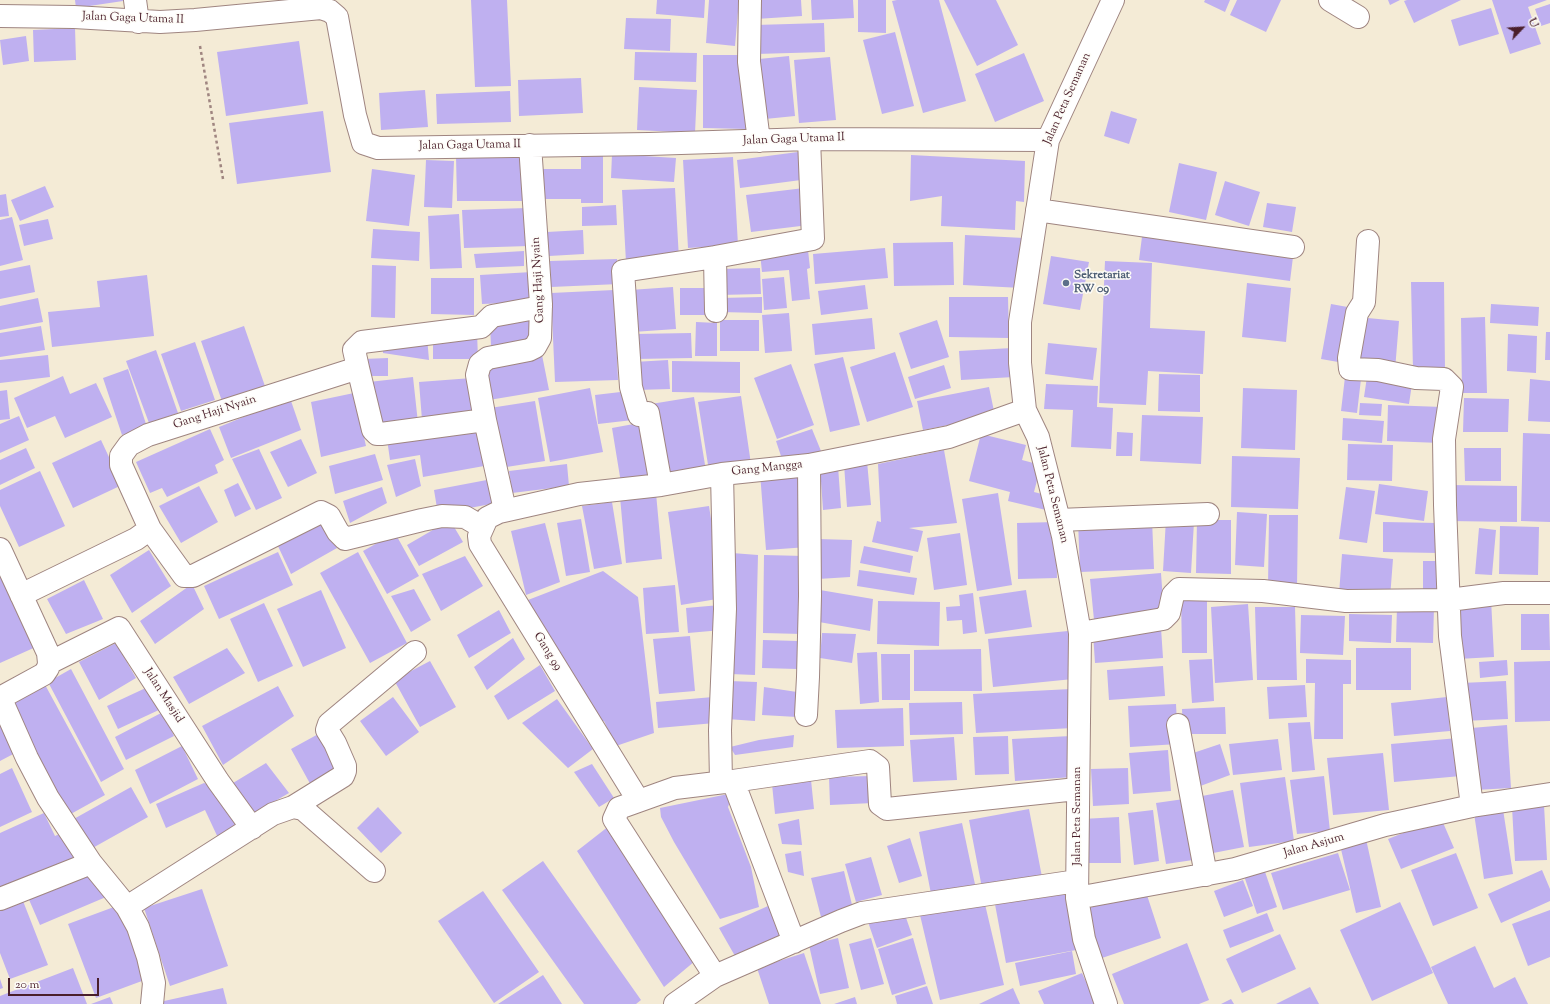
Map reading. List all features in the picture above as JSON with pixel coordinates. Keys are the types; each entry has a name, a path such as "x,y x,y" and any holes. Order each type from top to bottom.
{"street":[{"path":"135,0 138,22"},
{"path":"750,0 749,62 759,141"},
{"name":"Jalan Peta Semanan","path":"1106,1004 1084,939 1077,890 1080,633 1063,536 1038,437 1025,410 1020,364 1020,322 1048,140 1112,0"},
{"path":"1330,0 1358,17"},
{"name":"Jalan Gaga Utama II","path":"0,16 74,17 138,22 195,20 221,8 321,8 330,11 337,17 355,115 363,143 378,148 649,144 808,139 1048,140"},
{"path":"661,485 648,413 639,415 631,387 623,271 715,258 813,239 808,139"},
{"name":"Gang Haji Nyain","path":"484,360 529,350 535,347 540,338 541,307 530,145"},
{"path":"1037,210 1293,247"},
{"path":"1368,241 1364,302 1358,313 1349,358 1350,369 1378,370 1416,378 1444,379 1452,387 1444,439 1450,636 1472,806"},
{"path":"715,258 716,311"},
{"path":"485,420 377,434 373,430 354,350 362,342 481,327 492,316 541,307"},
{"path":"481,327 484,360 480,364 478,374 485,420 505,510 487,518 482,527"},
{"name":"Gang Haji Nyain","path":"358,368 188,421 148,435 129,445 121,456 121,465 150,529 184,576 193,576 321,512 329,516 338,532 345,539 442,516 465,517 482,527"},
{"name":"Gang Mangga","path":"505,510 579,494 661,485 722,474 809,465 949,437 1025,410"},
{"path":"806,714 810,596 809,465"},
{"path":"722,474 726,609 720,730 727,781 794,942"},
{"path":"1059,520 1208,514"},
{"name":"Gang 99","path":"482,527 479,536 480,544 638,800"},
{"path":"21,595 136,539 150,529"},
{"path":"0,550 48,653 49,664 44,674 0,698 27,758 48,798 91,863 127,907 138,927 148,957 154,983 152,1004"},
{"path":"1080,633 1163,619 1169,613 1173,595 1179,589 1263,591 1346,601 1449,600 1504,593 1550,593"},
{"name":"Jalan Masjid","path":"49,664 119,628 218,781 252,828"},
{"path":"127,907 273,814 294,807 343,776 345,771 343,760 328,730 328,724 415,652"},
{"path":"1178,725 1206,875"},
{"path":"715,976 614,819 619,808 675,788 870,761 878,767 880,804 887,809 1077,789"},
{"name":"Jalan Asjum","path":"675,1004 715,976 841,920 862,914 1206,875 1235,869 1385,825 1472,806 1550,794"},
{"path":"294,807 303,809 374,871"},
{"path":"0,899 91,863"}],"path":[{"path":"195,20 223,179"}],"building":[{"path":"75,0 123,0 123,1 76,8"},
{"path":"471,0 507,0 511,86 475,87"},
{"path":"657,0 705,0 704,18 656,14"},
{"path":"709,0 739,0 735,46 706,43"},
{"path":"756,0 801,0 802,16 756,19"},
{"path":"811,0 853,0 854,18 812,20"},
{"path":"858,0 886,0 886,33 858,32"},
{"path":"939,0 966,101 923,113 892,1"},
{"path":"944,0 996,0 1018,45 977,66"},
{"path":"1205,0 1230,0 1225,12 1204,2"},
{"path":"1237,0 1281,0 1266,32 1230,15"},
{"path":"1388,0 1400,0 1390,5"},
{"path":"1461,0 1414,23 1404,1"},
{"path":"1492,0 1547,0 1528,7 1541,44 1510,54"},
{"path":"1550,4 1550,23 1541,26 1535,9"},
{"path":"1491,8 1499,34 1459,46 1451,20"},
{"path":"626,18 671,19 670,51 624,49"},
{"path":"824,23 825,52 756,54 755,25"},
{"path":"75,28 76,60 34,62 33,30"},
{"path":"895,32 914,106 882,114 863,40"},
{"path":"26,36 29,61 3,65 0,40"},
{"path":"299,41 308,104 226,116 217,52"},
{"path":"635,52 697,53 696,82 634,80"},
{"path":"1024,53 1044,101 995,122 975,74"},
{"path":"703,55 747,55 747,129 703,128"},
{"path":"789,56 795,116 765,119 759,59"},
{"path":"830,57 836,120 799,123 794,60"},
{"path":"581,78 583,113 519,116 518,80"},
{"path":"639,87 697,90 695,133 637,130"},
{"path":"425,90 428,127 381,130 379,93"},
{"path":"510,91 511,122 437,124 436,94"},
{"path":"323,111 331,172 237,184 229,123"},
{"path":"1111,111 1137,119 1129,144 1104,136"},
{"path":"798,152 801,180 740,188 737,160"},
{"path":"581,154 603,155 603,203 581,203 581,199 538,199 539,169 581,169"},
{"path":"612,154 676,158 674,182 611,178"},
{"path":"911,155 1025,161 1024,202 1016,201 1015,230 941,226 942,196 910,201"},
{"path":"456,156 527,156 527,201 457,201"},
{"path":"733,157 738,245 688,248 683,160"},
{"path":"426,160 454,161 452,208 424,207"},
{"path":"1179,163 1217,172 1206,220 1169,212"},
{"path":"372,169 415,175 409,226 366,221"},
{"path":"1225,181 1260,192 1249,226 1215,215"},
{"path":"45,186 54,207 20,221 11,200"},
{"path":"675,188 679,259 626,262 622,190"},
{"path":"804,188 809,225 751,232 746,195"},
{"path":"6,194 9,216 0,217 0,195"},
{"path":"1267,203 1296,207 1292,232 1263,227"},
{"path":"616,205 617,225 582,226 582,207"},
{"path":"527,208 529,246 464,248 462,210"},
{"path":"459,214 462,268 430,269 428,216"},
{"path":"12,217 23,260 0,266 0,220"},
{"path":"48,219 53,239 24,246 19,225"},
{"path":"373,229 420,232 419,261 371,258"},
{"path":"1143,229 1294,249 1290,281 1139,260"},
{"path":"583,230 584,254 549,256 547,232"},
{"path":"965,235 1024,238 1022,288 963,285"},
{"path":"953,242 954,285 894,286 893,243"},
{"path":"885,248 888,278 815,284 813,254"},
{"path":"808,250 810,268 807,269 810,299 792,301 789,270 762,272 760,253"},
{"path":"524,251 524,266 476,268 474,254"},
{"name":"Sekretariat RW 09","path":"1051,256 1089,262 1080,310 1043,304"},
{"path":"617,259 619,284 551,287 550,261"},
{"path":"1105,261 1152,263 1150,328 1205,331 1203,374 1148,371 1146,405 1099,403"},
{"path":"30,265 35,292 0,299 0,271"},
{"path":"372,265 396,266 395,318 371,317"},
{"path":"760,268 761,294 720,295 719,269"},
{"path":"532,272 534,302 482,304 480,275"},
{"path":"147,275 154,336 52,347 48,312 100,307 97,281"},
{"path":"784,277 787,308 764,310 762,279"},
{"path":"431,278 474,278 474,315 431,314"},
{"path":"1411,282 1444,282 1445,370 1413,370"},
{"path":"1247,283 1291,288 1286,342 1242,337"},
{"path":"865,285 868,309 821,315 818,291"},
{"path":"673,287 676,329 633,332 630,290"},
{"path":"680,288 708,288 708,315 680,315"},
{"path":"614,290 618,380 555,382 551,293"},
{"path":"762,297 762,313 720,312 720,298"},
{"path":"949,297 1008,297 1009,338 949,337"},
{"path":"38,298 43,322 0,330 0,306"},
{"path":"1331,304 1353,308 1344,363 1321,359"},
{"path":"1491,304 1539,307 1538,326 1490,323"},
{"path":"789,313 792,351 765,353 762,315"},
{"path":"534,315 532,343 491,346 490,325"},
{"path":"1357,317 1399,321 1395,370 1353,367"},
{"path":"1485,317 1487,393 1462,393 1461,318"},
{"path":"872,318 875,349 815,355 812,324"},
{"path":"720,320 759,320 759,351 720,351"},
{"path":"937,320 949,357 911,369 899,333"},
{"path":"696,322 717,323 717,356 695,356"},
{"path":"41,326 45,350 0,357 0,333"},
{"path":"244,326 266,389 223,404 201,341"},
{"path":"477,332 478,359 433,359 433,337"},
{"path":"1546,332 1550,332 1550,360 1545,360"},
{"path":"691,333 692,358 635,359 634,334"},
{"path":"1508,334 1537,336 1536,373 1507,371"},
{"path":"427,337 429,360 383,353 383,343"},
{"path":"195,342 215,400 181,411 161,354"},
{"path":"1048,343 1097,348 1093,380 1045,374"},
{"path":"1012,348 1014,377 961,380 959,351"},
{"path":"156,350 178,413 149,423 126,361"},
{"path":"895,352 913,407 867,422 850,367"},
{"path":"48,355 50,377 0,383 0,360"},
{"path":"542,355 549,390 489,400 485,366"},
{"path":"843,357 860,425 830,432 814,364"},
{"path":"388,358 388,376 364,376 363,359"},
{"path":"668,360 670,389 636,390 634,362"},
{"path":"672,361 740,362 740,393 672,392"},
{"path":"791,364 814,425 777,439 754,378"},
{"path":"944,365 951,388 915,399 908,377"},
{"path":"128,369 147,427 122,435 103,378"},
{"path":"1368,370 1413,377 1409,404 1364,397"},
{"path":"1159,374 1200,375 1200,412 1158,411"},
{"path":"63,376 70,394 96,383 112,417 65,438 55,416 27,428 14,398"},
{"path":"413,377 418,423 375,429 369,382"},
{"path":"1345,377 1361,379 1357,413 1341,411"},
{"path":"472,378 475,417 422,420 419,382"},
{"path":"1530,379 1550,381 1550,422 1528,421"},
{"path":"1046,384 1098,386 1097,407 1113,408 1111,449 1071,447 1073,410 1044,409"},
{"path":"989,387 995,416 923,430 917,401"},
{"path":"590,388 603,452 550,462 538,398"},
{"path":"1243,388 1297,390 1295,450 1241,448"},
{"path":"7,390 10,419 0,420 0,391"},
{"path":"629,391 633,420 598,424 595,395"},
{"path":"354,393 366,446 321,457 311,402"},
{"path":"741,396 751,464 709,471 698,402"},
{"path":"694,397 706,471 663,478 651,404"},
{"path":"290,398 301,430 231,458 219,427"},
{"path":"1464,398 1509,399 1508,432 1463,432"},
{"path":"535,401 545,461 500,468 490,408"},
{"path":"1360,403 1382,404 1381,416 1359,415"},
{"path":"1388,405 1442,407 1441,443 1387,441"},
{"path":"1142,415 1203,417 1201,464 1140,461"},
{"path":"19,416 29,440 0,453 0,424"},
{"path":"1343,418 1384,421 1382,443 1342,440"},
{"path":"482,423 480,445 484,466 423,477 420,455 390,460 387,439"},
{"path":"639,423 648,479 621,483 612,428"},
{"path":"210,429 224,460 215,465 218,473 167,497 162,488 150,493 136,462"},
{"path":"812,429 821,451 784,465 776,441"},
{"path":"1117,432 1133,433 1132,456 1116,456"},
{"path":"1523,433 1550,434 1550,522 1521,521"},
{"path":"981,434 1026,445 1022,460 1041,465 1034,492 1050,496 1046,510 1008,501 1010,492 969,481"},
{"path":"301,439 317,473 288,487 270,452"},
{"path":"101,440 122,485 73,508 52,463"},
{"path":"1348,444 1393,445 1392,481 1347,480"},
{"path":"26,448 35,468 0,485 0,460"},
{"path":"1464,448 1501,448 1501,481 1465,481"},
{"path":"259,449 282,498 256,510 232,459"},
{"path":"944,450 957,523 909,528 923,531 918,552 872,542 877,521 881,522 878,464"},
{"path":"375,454 383,480 335,494 329,466"},
{"path":"1232,456 1300,458 1298,509 1231,507"},
{"path":"415,459 421,486 396,497 387,465"},
{"path":"867,461 871,505 847,507 844,464"},
{"path":"567,464 569,486 512,493 509,471"},
{"path":"838,466 841,508 823,510 820,467"},
{"path":"802,470 808,547 766,550 760,473"},
{"path":"40,471 65,526 19,547 0,506 0,490"},
{"path":"492,479 496,503 438,514 434,490"},
{"path":"238,483 251,509 235,517 224,490"},
{"path":"1379,484 1428,491 1424,521 1375,514"},
{"path":"1449,485 1517,486 1517,522 1449,521"},
{"path":"199,486 218,522 181,543 159,506"},
{"path":"382,487 387,503 350,523 343,501"},
{"path":"1346,487 1375,491 1367,543 1339,539"},
{"path":"656,493 662,559 626,563 620,497"},
{"path":"998,493 1012,585 977,591 962,499"},
{"path":"612,502 622,564 594,569 582,506"},
{"path":"709,506 723,598 681,605 668,512"},
{"path":"1237,512 1267,514 1264,567 1235,565"},
{"path":"1269,515 1298,515 1297,587 1268,587"},
{"path":"581,519 590,572 566,576 557,523"},
{"path":"1152,519 1154,569 1080,572 1078,521"},
{"path":"1166,519 1194,522 1191,573 1163,571"},
{"path":"450,520 463,542 419,566 407,545"},
{"path":"1197,520 1231,520 1231,574 1196,573"},
{"path":"324,522 337,548 291,574 277,544"},
{"path":"1056,522 1057,578 1018,579 1017,523"},
{"path":"1383,522 1438,523 1438,553 1383,552"},
{"path":"545,523 560,582 526,595 511,531"},
{"path":"1500,526 1539,527 1538,575 1499,574"},
{"path":"1479,528 1496,530 1492,575 1475,574"},
{"path":"395,533 419,576 387,594 363,551"},
{"path":"960,533 967,585 934,590 927,538"},
{"path":"818,539 852,540 850,577 818,579"},
{"path":"864,546 913,556 910,573 860,563"},
{"path":"149,550 171,586 132,613 110,575"},
{"path":"278,552 293,585 219,619 204,586"},
{"path":"358,552 407,643 370,663 320,573"},
{"path":"732,553 758,555 755,675 730,674 736,612"},
{"path":"1342,554 1393,559 1390,598 1339,594"},
{"path":"764,555 804,556 802,634 763,633"},
{"path":"465,556 483,586 441,611 422,574"},
{"path":"1423,561 1446,561 1445,591 1423,591"},
{"path":"0,562 38,646 0,663"},
{"path":"859,570 917,578 914,595 857,586"},
{"path":"603,571 638,597 654,733 616,746 604,721 594,721 528,600"},
{"path":"1161,573 1164,615 1094,620 1090,579"},
{"path":"84,580 103,619 66,634 47,599"},
{"path":"192,584 204,609 155,644 140,621"},
{"path":"675,585 679,632 646,634 643,588"},
{"path":"414,589 431,620 411,632 391,596"},
{"path":"321,590 346,648 303,667 277,609"},
{"path":"820,590 873,599 870,631 819,622"},
{"path":"1026,590 1032,627 985,634 979,597"},
{"path":"973,593 977,632 963,634 962,620 947,621 946,607 960,606 959,595"},
{"path":"1181,596 1207,596 1207,653 1182,653"},
{"path":"1491,599 1494,657 1458,659 1455,600"},
{"path":"878,601 940,602 939,646 877,644"},
{"path":"264,603 293,666 258,682 230,619"},
{"path":"1248,604 1253,680 1215,683 1211,607"},
{"path":"720,605 722,630 688,633 686,608"},
{"path":"1397,606 1434,607 1433,643 1396,642"},
{"path":"1255,607 1295,607 1297,680 1257,680"},
{"path":"499,610 511,633 469,658 457,635"},
{"path":"1349,614 1392,615 1391,643 1349,641"},
{"path":"1521,614 1549,614 1550,650 1521,650"},
{"path":"1301,615 1345,616 1343,655 1300,653"},
{"path":"1161,628 1163,658 1095,663 1093,633"},
{"path":"1068,631 1073,679 993,687 988,639"},
{"path":"822,633 856,634 852,663 820,658"},
{"path":"690,636 695,691 659,694 653,639"},
{"path":"513,638 525,659 487,690 474,667"},
{"path":"763,640 798,641 797,669 762,668"},
{"path":"116,643 136,678 99,700 79,662"},
{"path":"227,648 245,673 189,704 173,677"},
{"path":"1356,648 1411,648 1411,690 1356,690"},
{"path":"981,649 982,691 914,691 914,650"},
{"path":"877,652 879,702 860,704 857,653"},
{"path":"881,654 910,654 910,700 882,700"},
{"path":"1212,659 1214,701 1192,703 1189,660"},
{"path":"1306,659 1351,660 1351,684 1343,684 1343,739 1314,739 1315,683 1306,683"},
{"path":"1507,660 1508,675 1480,678 1479,662"},
{"path":"430,661 456,707 420,727 394,680"},
{"path":"1550,661 1550,721 1515,722 1514,662"},
{"path":"540,665 555,691 508,720 494,696"},
{"path":"1163,666 1165,696 1109,700 1107,670"},
{"path":"71,669 124,769 101,782 48,682"},
{"path":"43,681 105,795 69,815 6,701"},
{"path":"729,681 757,682 755,721 727,719"},
{"path":"1506,681 1508,719 1463,721 1461,683"},
{"path":"1305,685 1307,717 1269,719 1267,687"},
{"path":"150,686 161,709 118,729 107,706"},
{"path":"278,686 294,716 223,765 202,726"},
{"path":"764,687 797,692 797,717 762,715"},
{"path":"1071,689 1073,728 976,733 973,694"},
{"path":"393,697 419,732 386,756 360,721"},
{"path":"713,697 715,723 658,728 656,702"},
{"path":"1447,697 1450,731 1394,736 1391,703"},
{"path":"557,699 593,749 568,768 522,723"},
{"path":"962,702 963,734 910,735 909,703"},
{"path":"1176,704 1178,744 1130,747 1128,706"},
{"path":"1225,707 1226,734 1183,734 1182,709"},
{"path":"903,708 904,746 837,748 835,710"},
{"path":"0,712 19,751 0,761"},
{"path":"163,712 174,736 126,760 115,737"},
{"path":"1310,722 1315,770 1292,772 1288,723"},
{"path":"1507,725 1511,788 1475,790 1471,728"},
{"path":"322,732 344,772 313,789 291,749"},
{"path":"794,735 793,747 735,755 730,747 759,740"},
{"path":"1008,736 1009,774 975,775 973,737"},
{"path":"1071,736 1073,777 1015,781 1012,739"},
{"path":"954,737 957,780 913,782 910,740"},
{"path":"1458,738 1461,776 1394,782 1391,744"},
{"path":"1278,739 1282,770 1233,775 1229,744"},
{"path":"1220,744 1230,775 1195,788 1184,756"},
{"path":"182,746 198,779 150,804 135,770"},
{"path":"1168,750 1171,791 1133,794 1129,753"},
{"path":"1383,753 1389,810 1333,815 1327,758"},
{"path":"266,763 289,793 251,815 233,783"},
{"path":"592,764 614,798 599,807 574,772"},
{"path":"12,768 32,812 0,827 0,774"},
{"path":"1128,768 1129,804 1093,806 1091,769"},
{"path":"872,776 873,803 830,805 829,777"},
{"path":"1324,776 1330,831 1297,834 1290,780"},
{"path":"1285,777 1294,841 1249,847 1240,783"},
{"path":"811,780 814,809 775,814 772,784"},
{"path":"204,783 214,787 217,785 239,833 220,842 205,810 166,828 156,804"},
{"path":"131,787 148,817 89,850 72,820"},
{"path":"1233,790 1244,847 1208,854 1197,797"},
{"path":"733,793 728,807 751,867 759,907 720,919 674,842 661,817 660,808"},
{"path":"1184,799 1193,860 1166,864 1156,803"},
{"path":"1502,803 1513,874 1484,879 1473,807"},
{"path":"1544,805 1547,860 1515,861 1512,807"},
{"path":"378,807 402,833 381,853 357,828"},
{"path":"1029,809 1042,877 982,888 969,820"},
{"path":"1153,810 1159,861 1134,865 1128,813"},
{"path":"44,813 55,836 68,830 82,860 0,889 0,833"},
{"path":"1119,817 1121,863 1083,863 1082,819"},
{"path":"1441,818 1454,848 1401,869 1388,839"},
{"path":"799,819 802,845 782,844 778,824"},
{"path":"962,823 976,889 932,899 919,832"},
{"path":"609,826 695,961 664,987 577,851"},
{"path":"910,838 922,876 899,883 887,846"},
{"path":"1366,839 1381,907 1356,913 1340,845"},
{"path":"801,851 804,876 788,872 785,854"},
{"path":"1338,853 1350,890 1283,910 1271,873"},
{"path":"1456,853 1478,908 1433,926 1411,870"},
{"path":"871,857 882,895 856,902 845,864"},
{"path":"543,861 641,1000 636,1004 584,1004 502,890"},
{"path":"1262,863 1277,907 1257,914 1242,870"},
{"path":"93,867 106,897 40,925 27,895"},
{"path":"1542,870 1550,889 1550,901 1501,923 1488,894"},
{"path":"844,871 853,909 821,917 811,878"},
{"path":"1243,880 1253,906 1224,917 1214,891"},
{"path":"1064,886 1076,950 1006,963 994,899"},
{"path":"202,889 228,966 170,986 144,908"},
{"path":"1145,889 1161,938 1102,958 1086,909"},
{"path":"483,891 539,972 494,1003 438,921"},
{"path":"984,900 1004,985 940,1000 920,915"},
{"path":"23,901 48,965 10,979 0,953 0,910"},
{"path":"1400,902 1433,973 1372,1001 1340,930"},
{"path":"122,904 150,978 96,998 68,924"},
{"path":"768,906 781,935 735,956 719,928"},
{"path":"903,909 912,935 877,948 868,922"},
{"path":"1550,910 1550,957 1528,966 1512,924"},
{"path":"1267,913 1274,931 1230,948 1223,930"},
{"path":"1280,934 1296,969 1242,993 1226,959"},
{"path":"838,938 849,988 820,994 809,945"},
{"path":"871,938 884,984 861,990 849,944"},
{"path":"913,938 926,984 892,995 878,949"},
{"path":"1187,943 1209,1000 1199,1004 1124,1004 1112,974"},
{"path":"1475,946 1494,988 1515,977 1528,1004 1448,1004 1431,967"},
{"path":"1072,951 1076,974 1020,986 1015,963"},
{"path":"804,953 821,1004 769,1004 757,968"},
{"path":"73,968 87,1004 0,1004 0,996"},
{"path":"1082,973 1096,1004 1044,1004 1038,991"},
{"path":"543,975 562,1004 498,1004"},
{"path":"0,979 3,988 0,989"},
{"path":"927,986 933,1004 897,1004 895,996"},
{"path":"1310,987 1319,1004 1276,1004"},
{"path":"223,988 227,1004 155,1004 155,1003"},
{"path":"1013,988 1020,1004 979,1004"},
{"path":"110,997 113,1004 91,1004"},
{"path":"855,997 857,1004 834,1004"},
{"path":"1231,999 1234,1004 1221,1004"}],"place":[{"name":"Sekretariat RW 09","path":"1066,283"}]}
